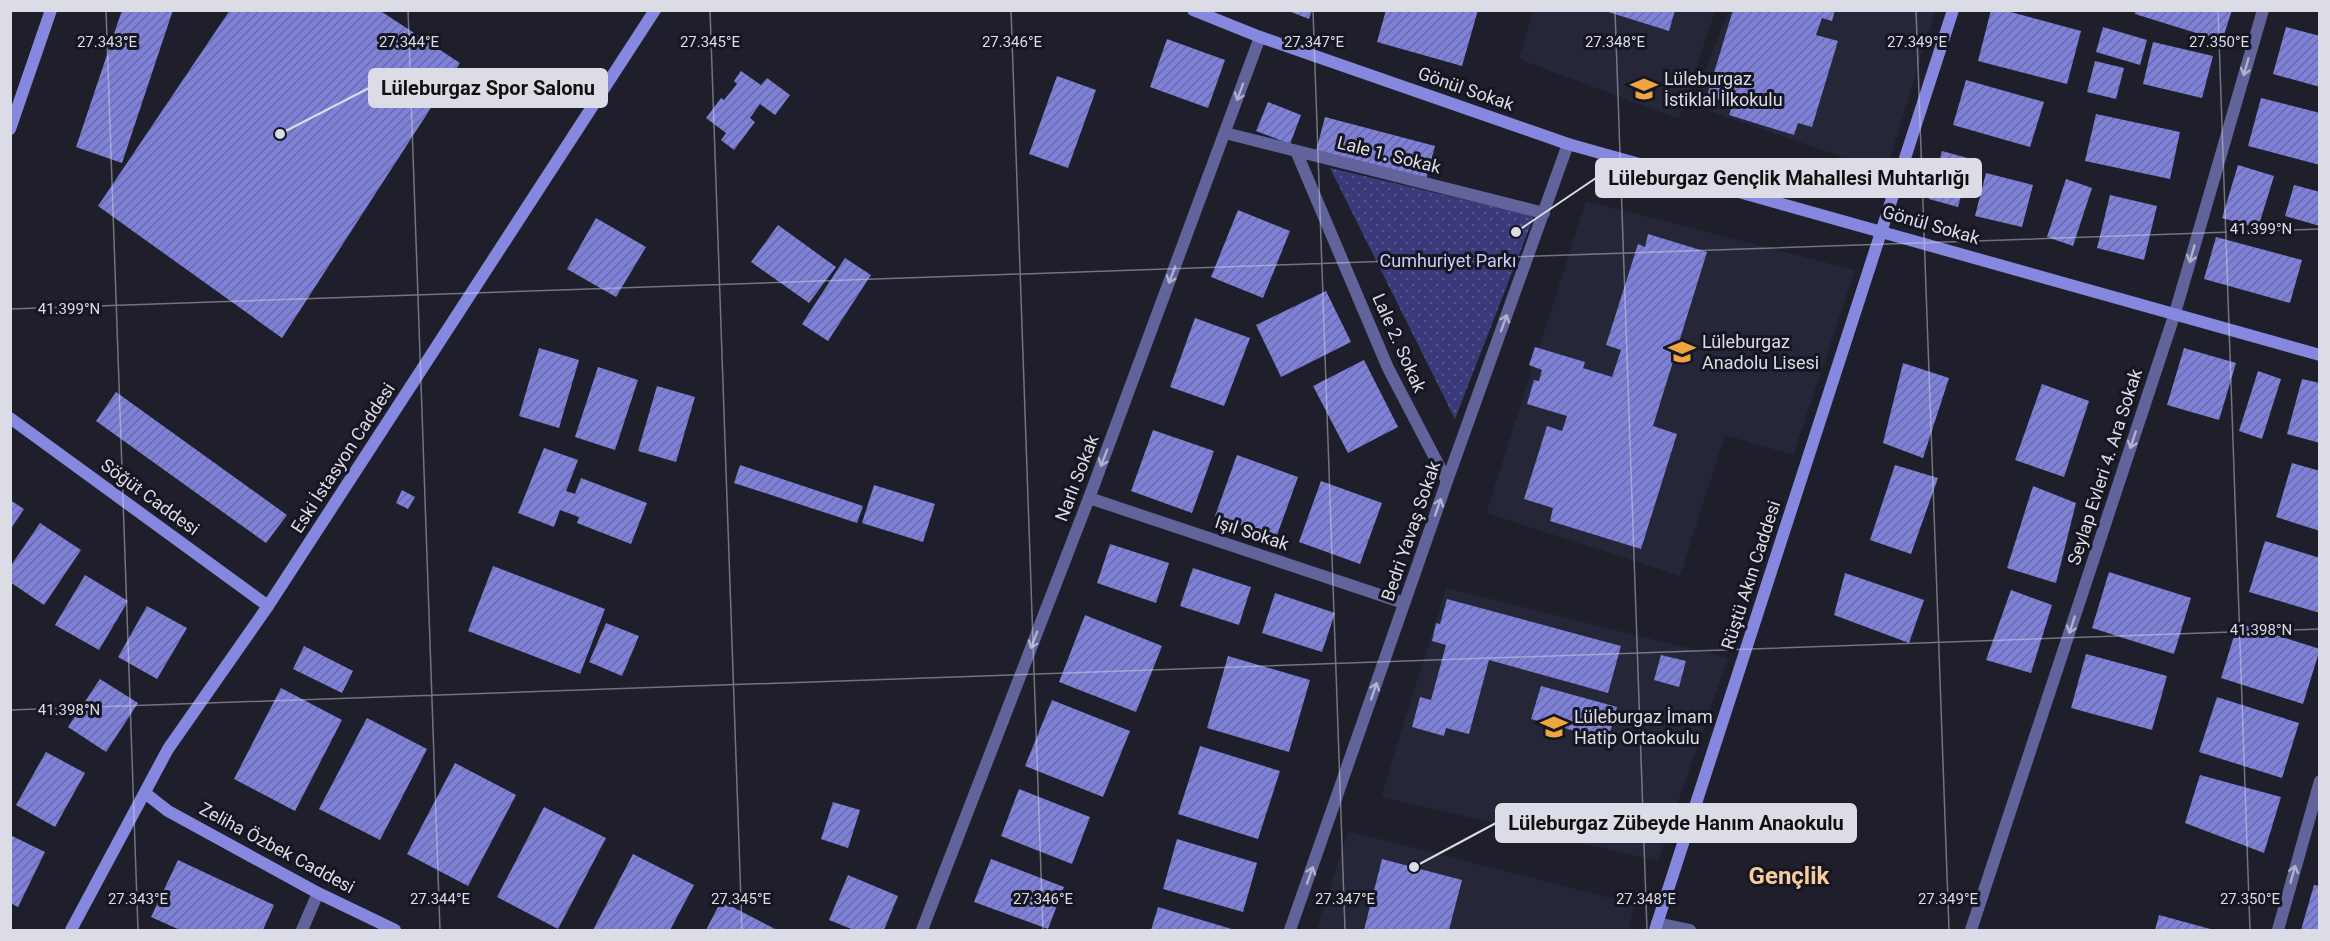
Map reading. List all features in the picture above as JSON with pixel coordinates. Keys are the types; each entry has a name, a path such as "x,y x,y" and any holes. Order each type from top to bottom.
{"street":[{"path":"10,129 51,10"},
{"name":"Eski İstasyon Caddesi","path":"71,930 168,749 268,606 655,10"},
{"name":"Gönül Sokak","path":"1193,10 1260,37 1568,144 1883,230 2319,354"},
{"name":"Rüştü Akın Caddesi","path":"1656,927 1953,10"},
{"name":"Seylap Evleri 4. Ara Sokak","path":"1971,930 2175,313 2263,10"},
{"name":"Narlı Sokak","path":"922,930 1089,498 1260,37"},
{"name":"Lale 1. Sokak","path":"1225,133 1544,213"},
{"name":"Bedri Yavaş Sokak","path":"1290,930 1568,144"},
{"name":"Lale 2. Sokak","path":"1296,150 1388,368 1447,481"},
{"name":"Söğüt Caddesi","path":"10,418 268,606"},
{"name":"Işıl Sokak","path":"1089,498 1404,603"},
{"path":"2278,930 2319,782"},
{"name":"Zeliha Özbek Caddesi","path":"145,793 168,811 318,893 395,930"},
{"path":"302,930 318,893"},
{"path":"1656,927 1690,930"}],"shaded area":[{"name":"Lüleburgaz İstiklal İlkokulu","path":"1533,11 1715,11 1679,119 1519,59"},
{"path":"1728,11 1935,11 1886,172 1692,105"},
{"name":"Lüleburgaz Anadolu Lisesi","path":"1586,201 1855,270 1793,455 1725,435 1680,576 1486,513"},
{"name":"Lüleburgaz İmam Hatip Ortaokulu","path":"1446,588 1728,658 1658,861 1381,797"},
{"path":"1348,831 1634,904 1629,930 1317,930"}],"green space":[{"name":"Cumhuriyet Parkı","path":"1330,168 1534,216 1455,419"}],"building":[{"path":"122,10 173,10 122,163 76,147"},
{"path":"230,10 379,10 460,63 282,338 98,206"},
{"path":"1286,10 1312,10 1309,19"},
{"path":"1386,10 1478,10 1462,66 1377,42"},
{"path":"1602,10 1675,10 1669,31"},
{"path":"1733,10 1835,10 1832,21 1822,18 1816,35 1838,41 1812,127 1798,123 1794,135 1729,115 1733,104 1707,96"},
{"path":"1991,10 2003,10 2081,31 2067,84 1978,61"},
{"path":"2136,10 2232,10 2222,41 2135,14"},
{"path":"2103,27 2147,40 2140,65 2096,52"},
{"path":"2286,27 2320,36 2320,87 2273,74"},
{"path":"1167,39 1225,60 1208,108 1150,87"},
{"path":"2153,42 2213,56 2202,98 2143,84"},
{"path":"2095,61 2124,68 2116,99 2087,92"},
{"path":"741,71 761,85 767,78 790,95 775,115 760,104 750,118 755,122 734,150 721,140 726,133 706,118 721,98 724,100 737,84 734,81"},
{"path":"1057,76 1096,90 1068,168 1029,154"},
{"path":"1966,80 2044,102 2030,147 1953,125"},
{"path":"2261,98 2320,113 2320,165 2248,146"},
{"path":"1268,102 1301,115 1290,144 1256,131"},
{"path":"2096,114 2180,132 2170,179 2085,161"},
{"path":"1325,117 1435,146 1426,180 1316,151"},
{"path":"1942,151 1971,159 1958,207 1929,199"},
{"path":"2238,165 2274,176 2258,228 2222,218"},
{"path":"1986,173 2033,185 2022,227 1975,216"},
{"path":"2066,179 2092,188 2073,246 2047,237"},
{"path":"2294,185 2320,192 2320,226 2285,216"},
{"path":"2110,195 2157,206 2144,260 2097,248"},
{"path":"1238,210 1290,231 1263,298 1211,277"},
{"path":"596,218 646,247 616,297 567,269"},
{"path":"778,225 836,267 809,303 751,262"},
{"path":"1648,234 1707,252 1653,426 1677,434 1641,549 1550,521 1553,508 1524,499 1547,426 1562,431 1567,416 1527,404 1534,380 1539,381 1542,370 1529,365 1535,347 1585,362 1583,368 1612,377 1621,350 1606,345 1638,244 1645,247"},
{"path":"2216,237 2302,260 2290,303 2204,279"},
{"path":"845,258 871,275 828,341 802,324"},
{"path":"1326,291 1351,342 1281,377 1256,325"},
{"path":"1195,318 1250,338 1224,406 1170,387"},
{"path":"539,348 579,360 559,428 519,416"},
{"path":"2184,348 2236,363 2219,420 2167,405"},
{"path":"1364,360 1398,427 1348,453 1313,386"},
{"path":"1903,363 1949,378 1923,458 1883,443"},
{"path":"598,367 638,380 615,450 575,437"},
{"path":"2258,371 2281,379 2262,439 2239,431"},
{"path":"2302,379 2320,383 2320,443 2287,434"},
{"path":"2042,384 2089,401 2064,477 2015,460"},
{"path":"657,386 695,397 676,462 638,451"},
{"path":"116,392 287,515 266,543 96,421"},
{"path":"1153,430 1214,451 1192,513 1131,491"},
{"path":"544,448 578,460 566,491 575,494 581,478 647,503 631,544 577,523 579,517 560,510 554,527 518,513"},
{"path":"1237,455 1298,477 1276,538 1215,516"},
{"path":"2292,463 2320,471 2320,531 2276,517"},
{"path":"740,465 863,506 857,523 734,483"},
{"path":"1895,465 1938,478 1911,554 1870,540"},
{"path":"1321,481 1382,503 1360,564 1299,542"},
{"path":"874,485 935,504 923,542 862,523"},
{"path":"2033,486 2076,503 2056,583 2007,568"},
{"path":"402,490 415,497 408,509 396,503"},
{"path":"10,500 24,509 10,530"},
{"path":"40,523 81,550 44,605 10,582 10,567"},
{"path":"2265,541 2320,558 2320,613 2249,592"},
{"path":"1110,544 1169,563 1156,603 1097,583"},
{"path":"493,566 605,609 580,674 468,631"},
{"path":"1193,568 1251,587 1239,625 1180,606"},
{"path":"2109,572 2191,598 2174,654 2092,628"},
{"path":"1845,573 1924,600 1909,643 1834,615"},
{"path":"85,575 128,601 99,650 55,625"},
{"path":"2011,590 2052,605 2031,673 1986,660"},
{"path":"1275,593 1335,613 1322,652 1262,633"},
{"path":"1447,599 1621,646 1608,693 1489,660 1469,734 1446,728 1444,736 1412,727 1420,697 1431,700 1446,645 1432,641 1436,623 1440,624"},
{"path":"147,606 187,628 157,679 118,657"},
{"path":"1085,615 1162,646 1136,712 1059,682"},
{"path":"606,623 639,636 622,676 589,662"},
{"path":"2238,623 2320,649 2303,704 2221,678"},
{"path":"304,646 353,671 342,693 293,669"},
{"path":"2086,654 2167,676 2152,730 2071,708"},
{"path":"1661,655 1686,661 1679,687 1654,680"},
{"path":"1228,656 1310,680 1289,752 1207,728"},
{"path":"100,679 138,703 106,752 68,727"},
{"path":"1541,686 1617,707 1608,740 1531,719"},
{"path":"281,688 342,720 295,811 234,779"},
{"path":"2217,697 2299,723 2282,778 2199,752"},
{"path":"1052,700 1130,731 1103,797 1025,766"},
{"path":"367,718 427,749 380,840 319,809"},
{"path":"1200,746 1280,771 1258,839 1178,814"},
{"path":"46,752 85,773 55,827 16,805"},
{"path":"455,763 516,795 468,886 407,854"},
{"path":"2200,775 2281,797 2264,853 2185,823"},
{"path":"1019,789 1090,817 1072,864 1001,836"},
{"path":"833,802 860,810 848,848 821,839"},
{"path":"544,807 606,838 558,929 497,897"},
{"path":"10,835 45,852 18,907 10,903"},
{"path":"1177,839 1257,863 1243,912 1163,889"},
{"path":"633,854 694,885 670,930 593,930"},
{"path":"991,859 1064,887 1048,929 974,902"},
{"path":"1382,859 1462,880 1449,930 1364,930"},
{"path":"178,860 274,905 263,930 180,930 151,917"},
{"path":"848,875 898,896 884,930 854,930 829,920"},
{"path":"2314,885 2320,886 2320,930 2301,930"},
{"path":"721,901 777,930 706,930"},
{"path":"1158,907 1235,930 1151,930"},
{"path":"2159,915 2214,930 2155,930"}],"place":[{"name":"Lüleburgaz İstiklal İlkokulu","path":"1644,89"},
{"name":"Lüleburgaz Spor Salonu","path":"280,134"},
{"name":"Lüleburgaz Gençlik Mahallesi Muhtarlığı","path":"1516,232"},
{"name":"Lüleburgaz Anadolu Lisesi","path":"1682,352"},
{"name":"Lüleburgaz İmam Hatip Ortaokulu","path":"1554,727"},
{"name":"Lüleburgaz Zübeyde Hanım Anaokulu","path":"1414,867"}],"district":[{"name":"Gençlik","path":"1789,876"}]}
